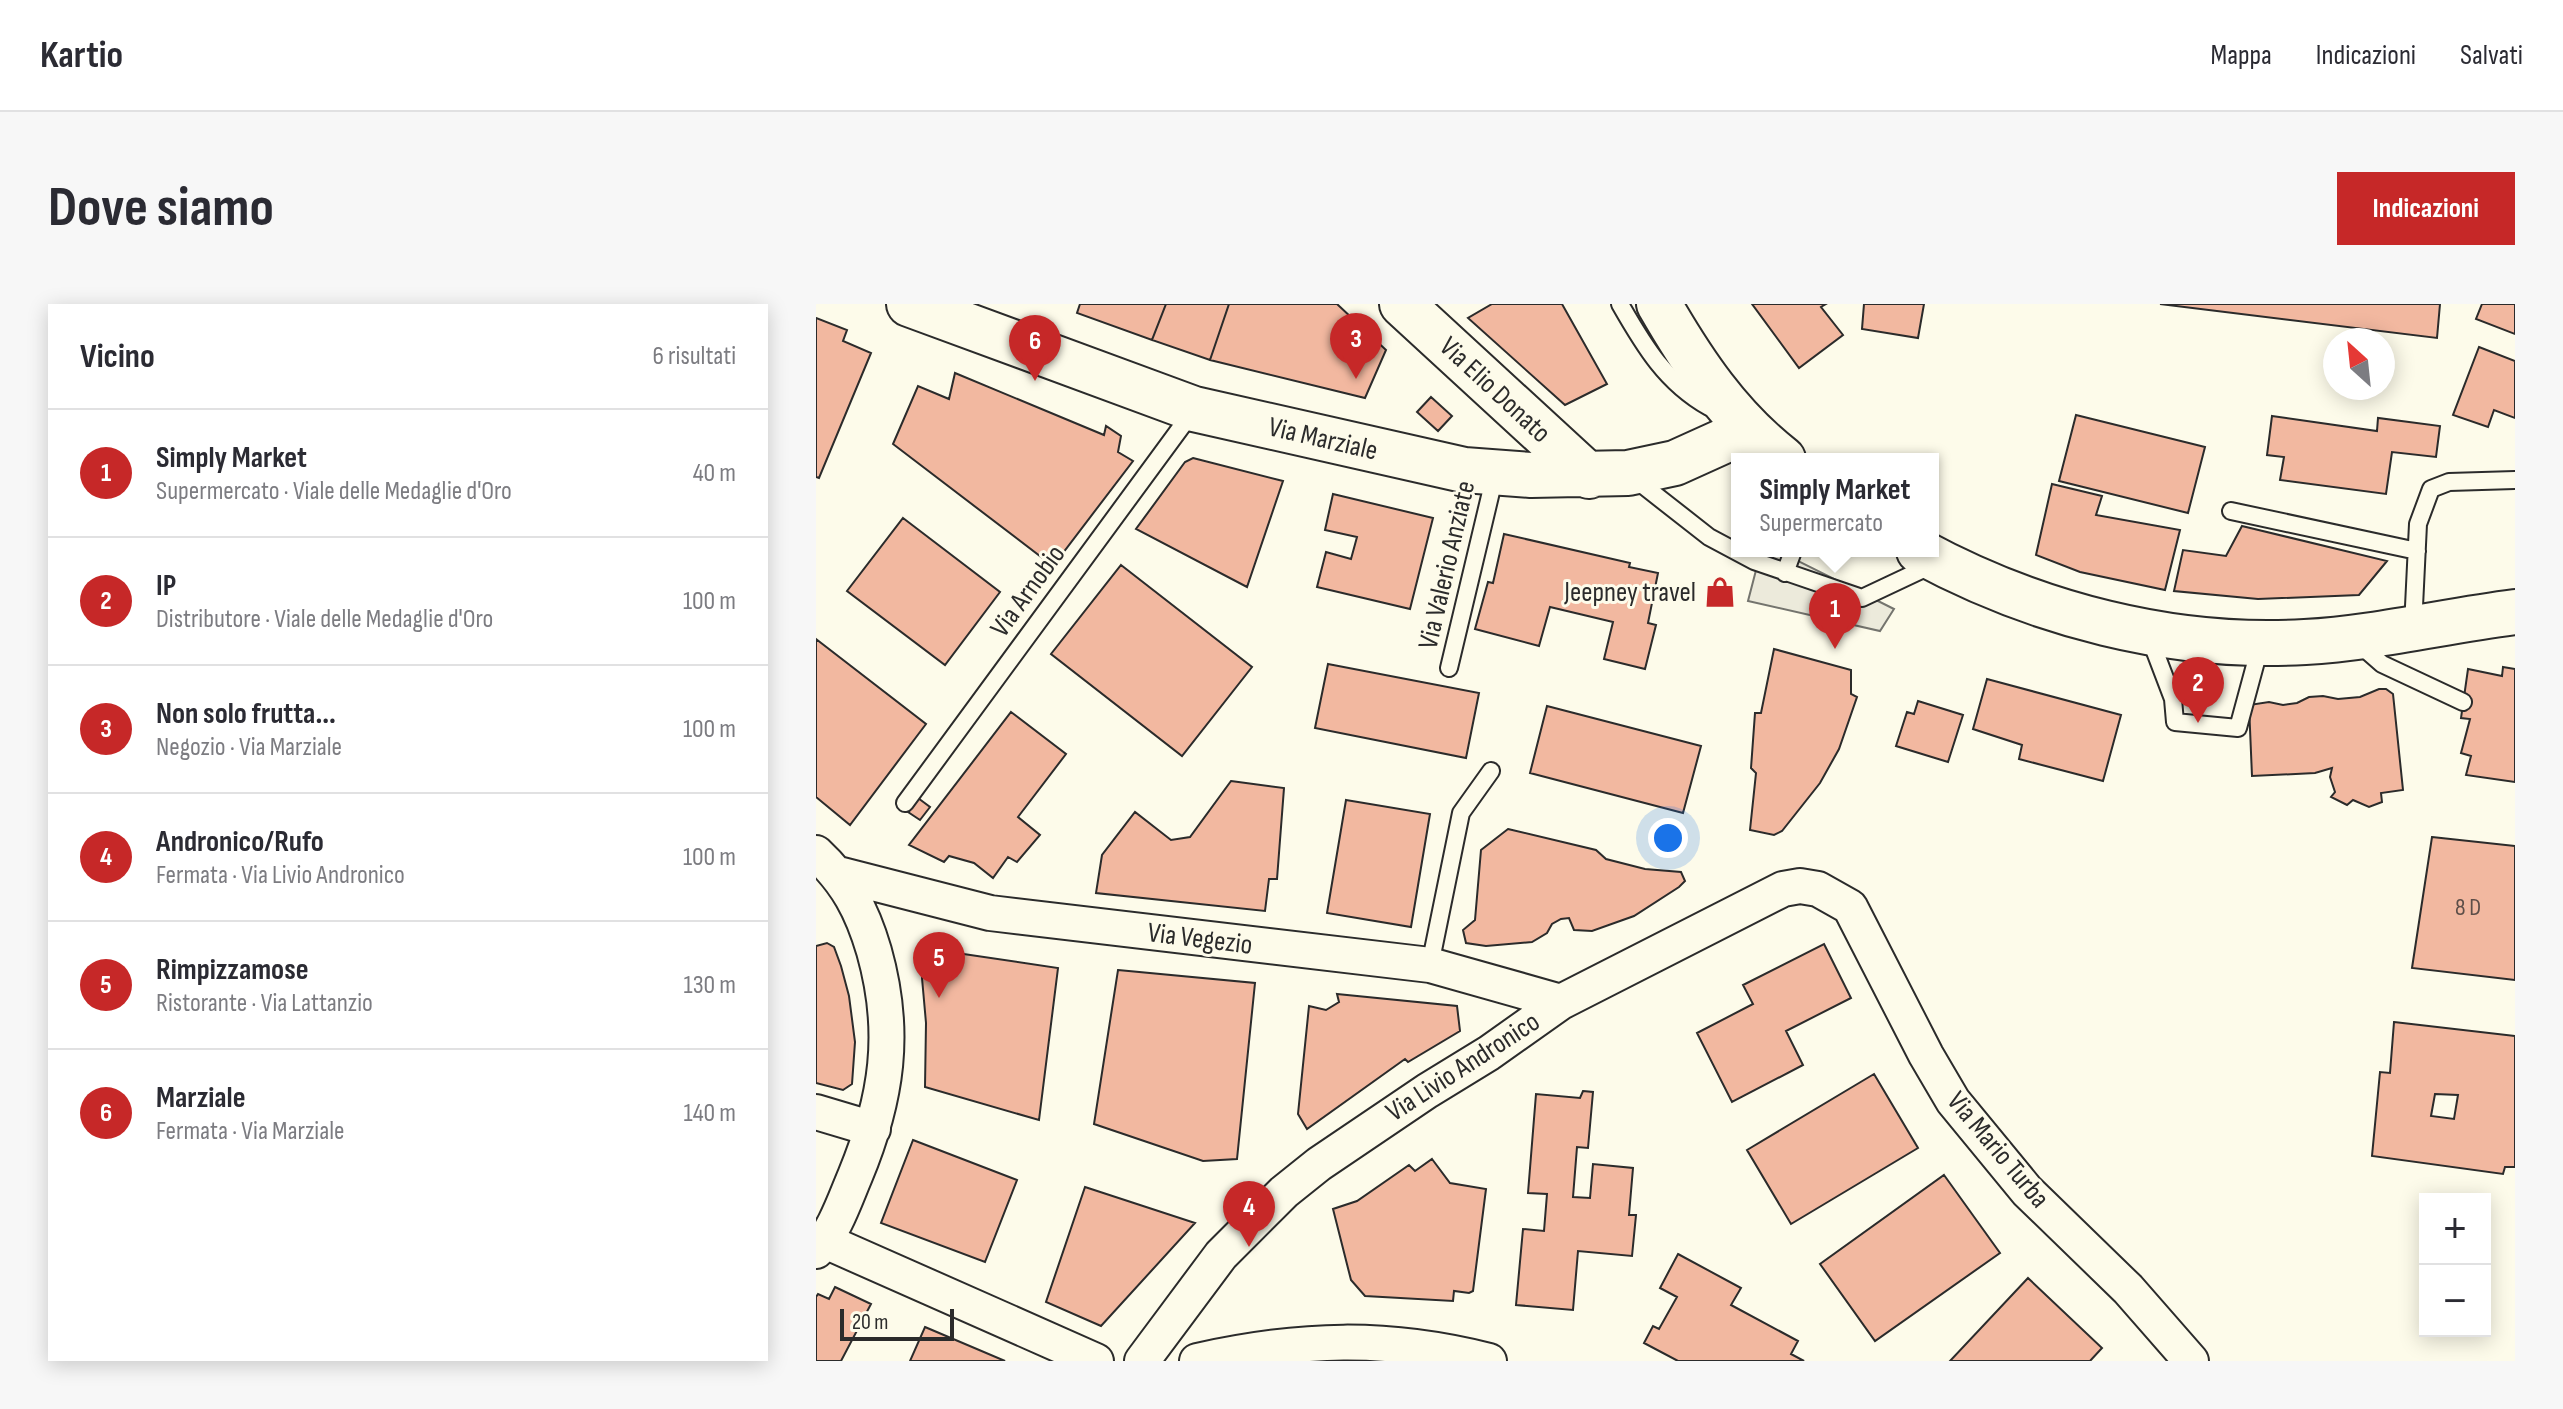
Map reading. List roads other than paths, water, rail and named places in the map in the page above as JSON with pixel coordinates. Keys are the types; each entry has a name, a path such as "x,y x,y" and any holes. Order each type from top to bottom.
{"street":[{"name":"Via Marziale","path":"909,304 1194,409 1464,470 1608,474 1675,463 1748,430"},
{"name":"Via Elio Donato","path":"1402,304 1608,474"},
{"path":"1659,304 1686,352 1748,430 1776,453"},
{"path":"1931,557 1994,587 2055,609 2148,631 2197,638 2304,642 2515,612"},
{"path":"827,863 865,923 883,991 888,1043 884,1083 873,1129 844,1203 821,1246 1096,1361"},
{"name":"Via Vegezio","path":"827,863 990,913 1430,965 1561,1002"},
{"name":"Via Livio Andronico","path":"1142,1361 1221,1255 1284,1192 1357,1137 1489,1053 1561,1002 1783,889 1800,886 1818,889 1850,907"},
{"name":"Via Mario Turba","path":"1850,907 1953,1101 2027,1191 2128,1289 2191,1361"},
{"path":"816,1112 873,1129"},
{"path":"1197,1361 1287,1345 1337,1341 1379,1342 1489,1361"}],"lane":[{"path":"1620,304 1647,351 1674,382 1703,404 1748,430"},
{"name":"Via Arnobio","path":"905,803 1194,409"},
{"name":"Via Valerio Anziate","path":"1449,668 1495,473"},
{"path":"1608,474 1731,549"},
{"path":"2413,627 2418,524 2431,489 2449,482 2515,480"},
{"path":"2231,511 2417,551"},
{"path":"1746,557 1862,598 1927,557"},
{"path":"1785,573 1791,557"},
{"path":"2148,631 2173,699 2175,722 2191,724 2238,728 2261,642"},
{"path":"2350,637 2382,664 2463,702"},
{"path":"1430,965 1461,813 1491,771"}],"place":[{"name":"Non solo frutta...","path":"1356,379"},
{"name":"Marziale","path":"1035,381"},
{"name":"Jeepney travel","path":"1720,592"},
{"name":"Simply Market","path":"1835,649"},
{"name":"IP","path":"2198,723"},
{"name":"Rimpizzamose","path":"939,998"},
{"name":"Andronico/Rufo","path":"1249,1247"}]}
